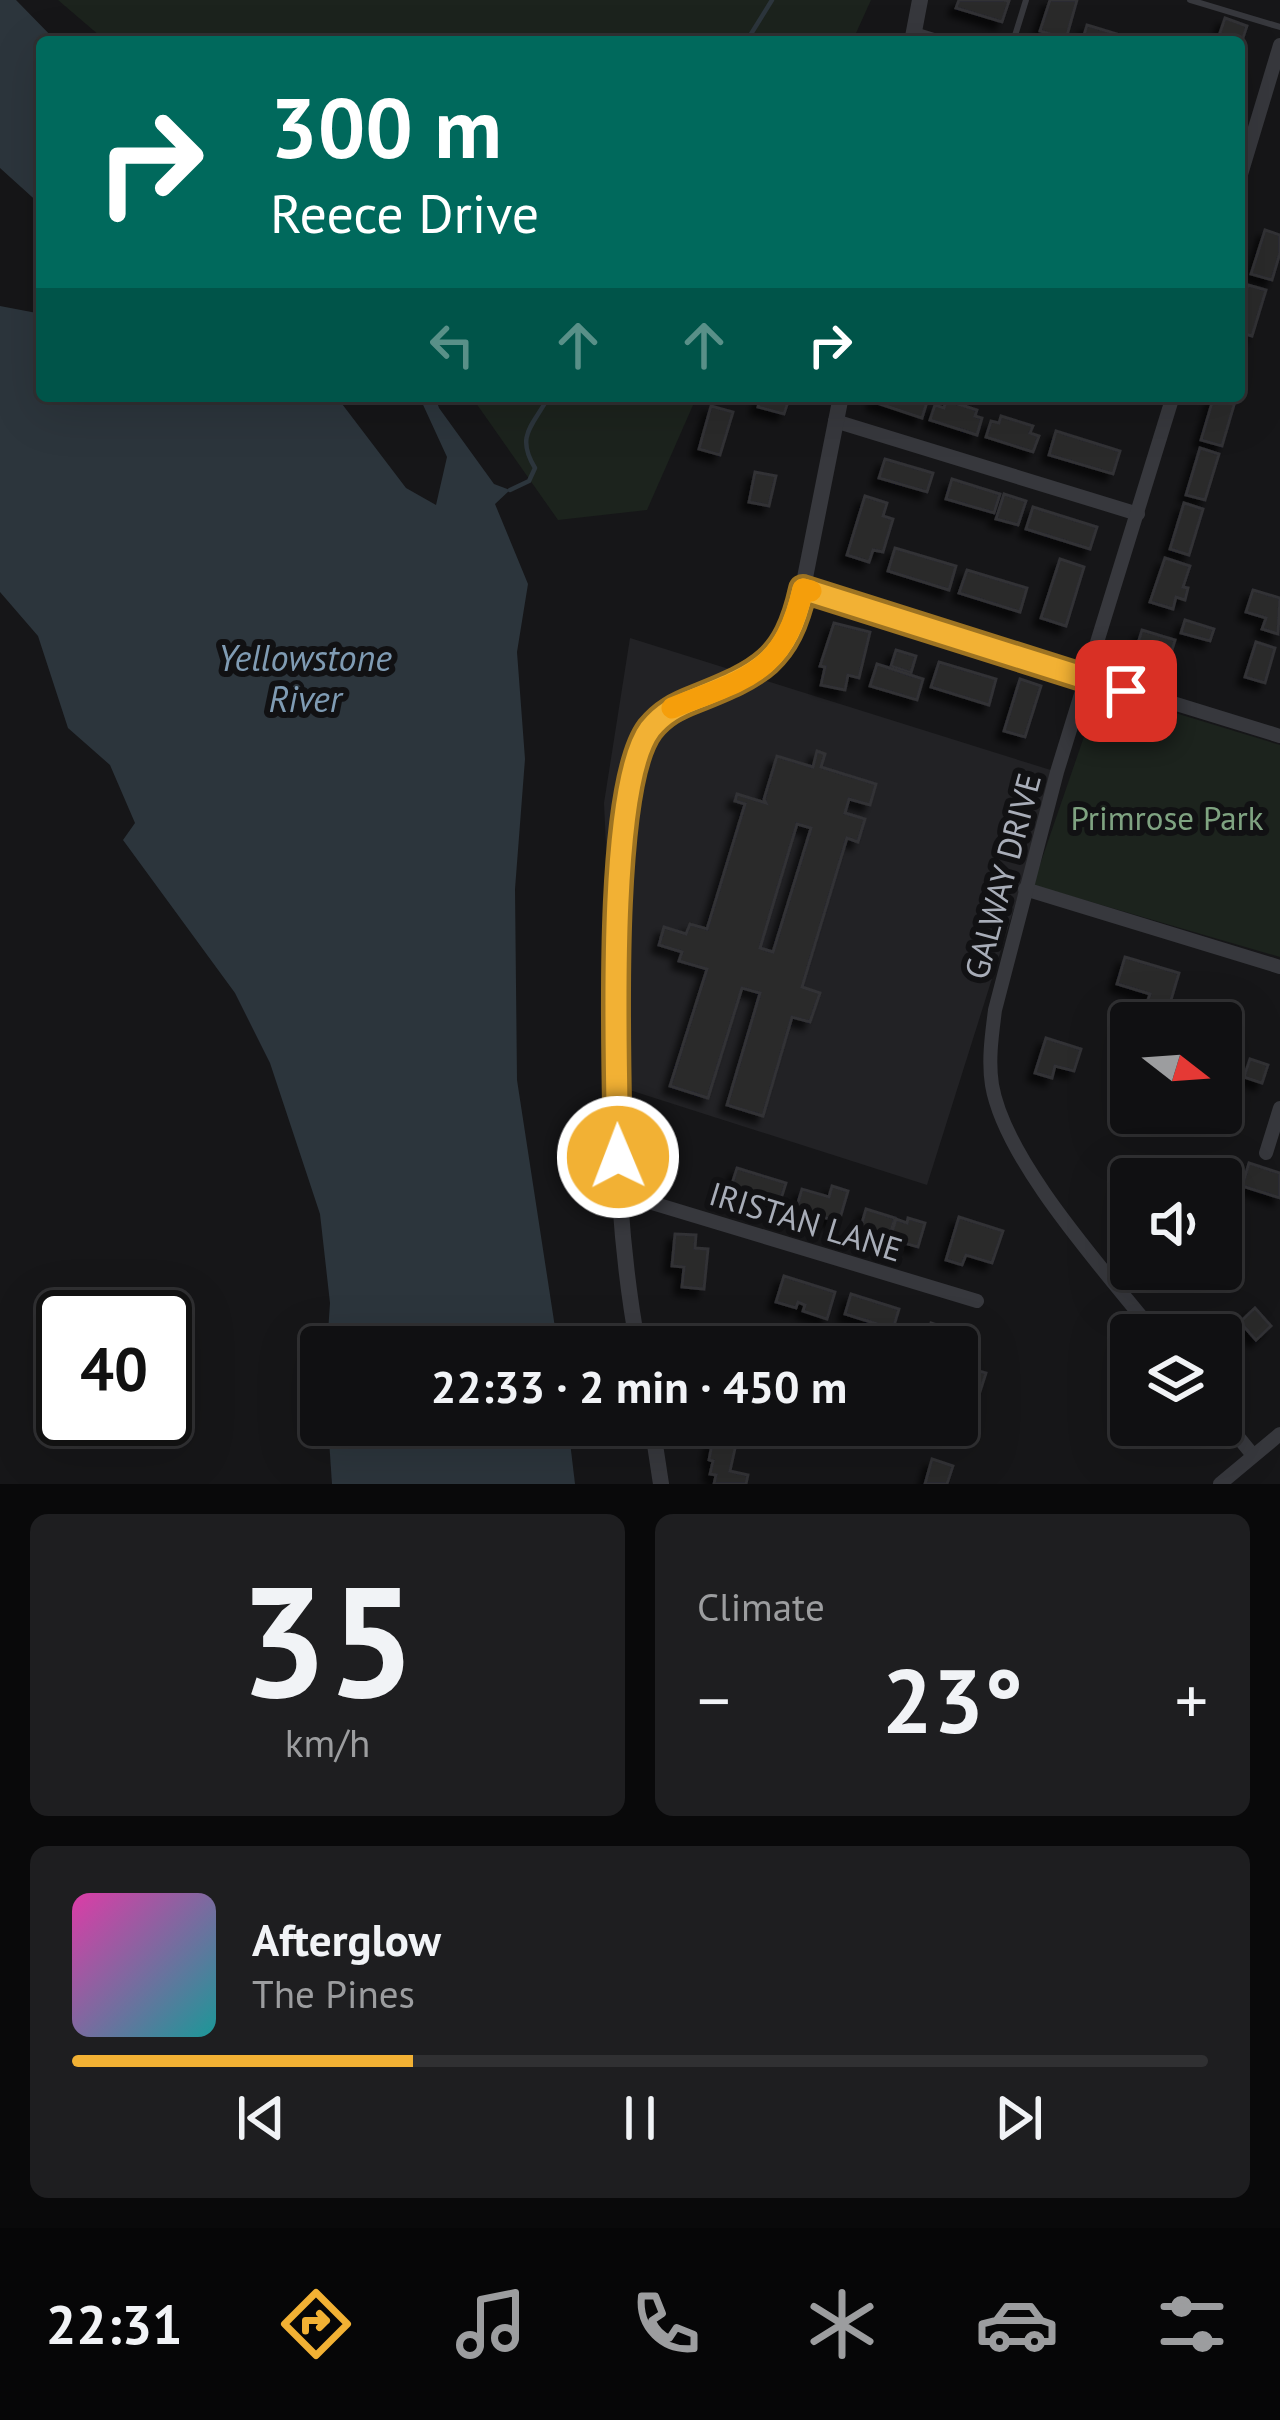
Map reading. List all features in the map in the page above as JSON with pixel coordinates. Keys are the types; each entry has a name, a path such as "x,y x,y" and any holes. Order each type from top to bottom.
{"street":[{"path":"913,36 920,0"},
{"path":"1246,135 1280,45"},
{"path":"634,1326 619,1192 619,936 630,776 651,728 671,708 753,675 779,652 796,623 840,402"},
{"name":"GALWAY DRIVE","path":"1139,1314 1026,1164 992,1087 991,1046 995,1010 1057,772 1171,402"},
{"path":"835,421 1138,514"},
{"path":"803,589 1280,736"},
{"path":"1025,889 1280,967"},
{"path":"1266,1153 1280,1108"},
{"name":"IRISTAN LANE","path":"619,1192 977,1301"},
{"path":"1220,1484 1280,1434"},
{"path":"1242,1442 1252,1454"},
{"path":"655,1446 661,1484"}],"lane":[{"path":"1015,36 1026,0"},
{"path":"1190,0 1280,27"}],"shaded area":[{"path":"630,638 1057,772 927,1185 617,1086 604,803"}],"green space":[{"path":"58,0 871,0 855,36 100,36"},
{"path":"475,402 694,402 647,510 558,520"},
{"name":"Primrose Park","path":"1100,690 1280,745 1280,957 1033,885"}],"water":[{"path":"0,0 16,0 51,36 36,36 36,201 0,168"},
{"name":"Yellowstone River","path":"0,306 36,313 36,402 341,402 406,488 436,505 447,457 422,402 437,402 494,484 510,490 495,504 528,584 517,652 525,759 515,889 517,1080 555,1326 328,1326 320,1214 270,1063 235,993 123,840 135,823 110,765 68,728 38,636 0,592"},
{"path":"329,1446 570,1446 575,1484 332,1484"}],"building":[{"path":"959,0 1009,1 1002,22 956,8"},
{"path":"1050,0 1077,0 1067,36 1040,31"},
{"path":"1225,18 1247,26 1244,36 1219,36"},
{"path":"1087,25 1124,36 1084,36"},
{"path":"1265,230 1280,235 1272,280 1251,274"},
{"path":"1248,285 1266,290 1252,336 1245,334"},
{"path":"759,402 788,402 784,414 758,407"},
{"path":"874,402 927,402 922,418"},
{"path":"946,402 952,402 977,410 975,416 982,418 977,435 930,420 935,405 944,408"},
{"path":"1212,402 1235,402 1222,446 1201,440"},
{"path":"711,406 733,412 720,455 699,449"},
{"path":"1001,416 1033,426 1030,433 1039,436 1033,452 986,437 991,421 999,423"},
{"path":"1056,431 1120,451 1113,474 1049,455"},
{"path":"1200,448 1219,454 1205,500 1186,495"},
{"path":"885,459 933,473 927,492 879,478"},
{"path":"755,472 776,476 769,506 749,502"},
{"path":"952,479 1000,494 994,513 946,499"},
{"path":"1004,494 1026,501 1018,525 996,519"},
{"path":"865,496 887,503 883,516 893,519 883,552 873,550 869,562 847,555"},
{"path":"1184,503 1203,509 1189,555 1170,549"},
{"path":"1033,507 1097,527 1090,549 1026,529"},
{"path":"895,548 956,566 949,590 888,571"},
{"path":"1165,558 1190,566 1183,587 1188,588 1185,600 1176,597 1173,609 1150,602"},
{"path":"1060,559 1084,567 1066,626 1041,618"},
{"path":"967,570 1027,588 1020,612 959,593"},
{"path":"1253,590 1280,598 1278,634 1262,629 1266,618 1246,612"},
{"path":"1185,620 1214,629 1210,641 1181,633"},
{"path":"834,623 870,632 859,678 848,675 845,690 821,685 825,667 820,666"},
{"path":"1142,630 1175,640 1169,660 1136,650"},
{"path":"1256,642 1275,648 1265,683 1245,677"},
{"path":"896,650 916,656 911,673 891,666"},
{"path":"939,662 996,679 989,705 931,687"},
{"path":"877,664 923,679 917,700 870,686"},
{"path":"1020,679 1041,686 1025,737 1004,731"},
{"path":"817,751 825,754 821,767 876,784 870,805 849,799 845,813 865,819 858,842 847,838 802,987 820,993 810,1022 792,1017 763,1116 727,1105 760,993 742,988 708,1098 670,1086 707,969 679,961 682,952 659,945 664,927 686,934 690,924 707,929 745,804 735,801 737,794 766,803 777,756 813,767","holes":["797,824 811,828 773,952 760,948"]},
{"path":"1125,957 1179,973 1170,1002 1147,1002 1150,994 1117,984"},
{"path":"1046,1038 1081,1049 1074,1071 1055,1066 1052,1078 1035,1073"},
{"path":"1250,1059 1268,1065 1262,1083 1244,1077"},
{"path":"1249,1163 1280,1173 1280,1198 1242,1186"},
{"path":"737,1168 786,1183 780,1202 731,1187"},
{"path":"832,1186 848,1191 839,1222 796,1209 802,1189 829,1197"},
{"path":"866,1209 895,1218 889,1238 860,1230"},
{"path":"959,1217 1003,1231 992,1263 966,1255 962,1265 946,1260"},
{"path":"908,1218 925,1223 918,1247 890,1239 896,1219 907,1223"},
{"path":"675,1234 696,1235 695,1248 708,1249 704,1289 682,1287 684,1267 672,1266"},
{"path":"784,1276 835,1292 827,1319 803,1311 805,1305 798,1302 796,1308 776,1302"},
{"path":"851,1294 899,1309 894,1326 845,1314"},
{"path":"1255,1308 1271,1326 1256,1340 1242,1320"},
{"path":"978,1371 986,1373 978,1398"},
{"path":"712,1446 736,1446 730,1471 748,1475 746,1484 714,1484 716,1475 710,1474 713,1461 709,1460"},
{"path":"932,1459 953,1466 947,1484 925,1484"}],"waterway":[{"path":"750,36 772,0"},
{"path":"510,490 529,481 535,468 526,439 545,402"}],"slow traffic":[{"path":"672,708 753,675 779,652 796,623 803,589 811,591"}],"route":[{"path":"618,1157 619,936 630,776 651,728 671,708 753,675 779,652 796,623 803,589 1126,691"}]}
